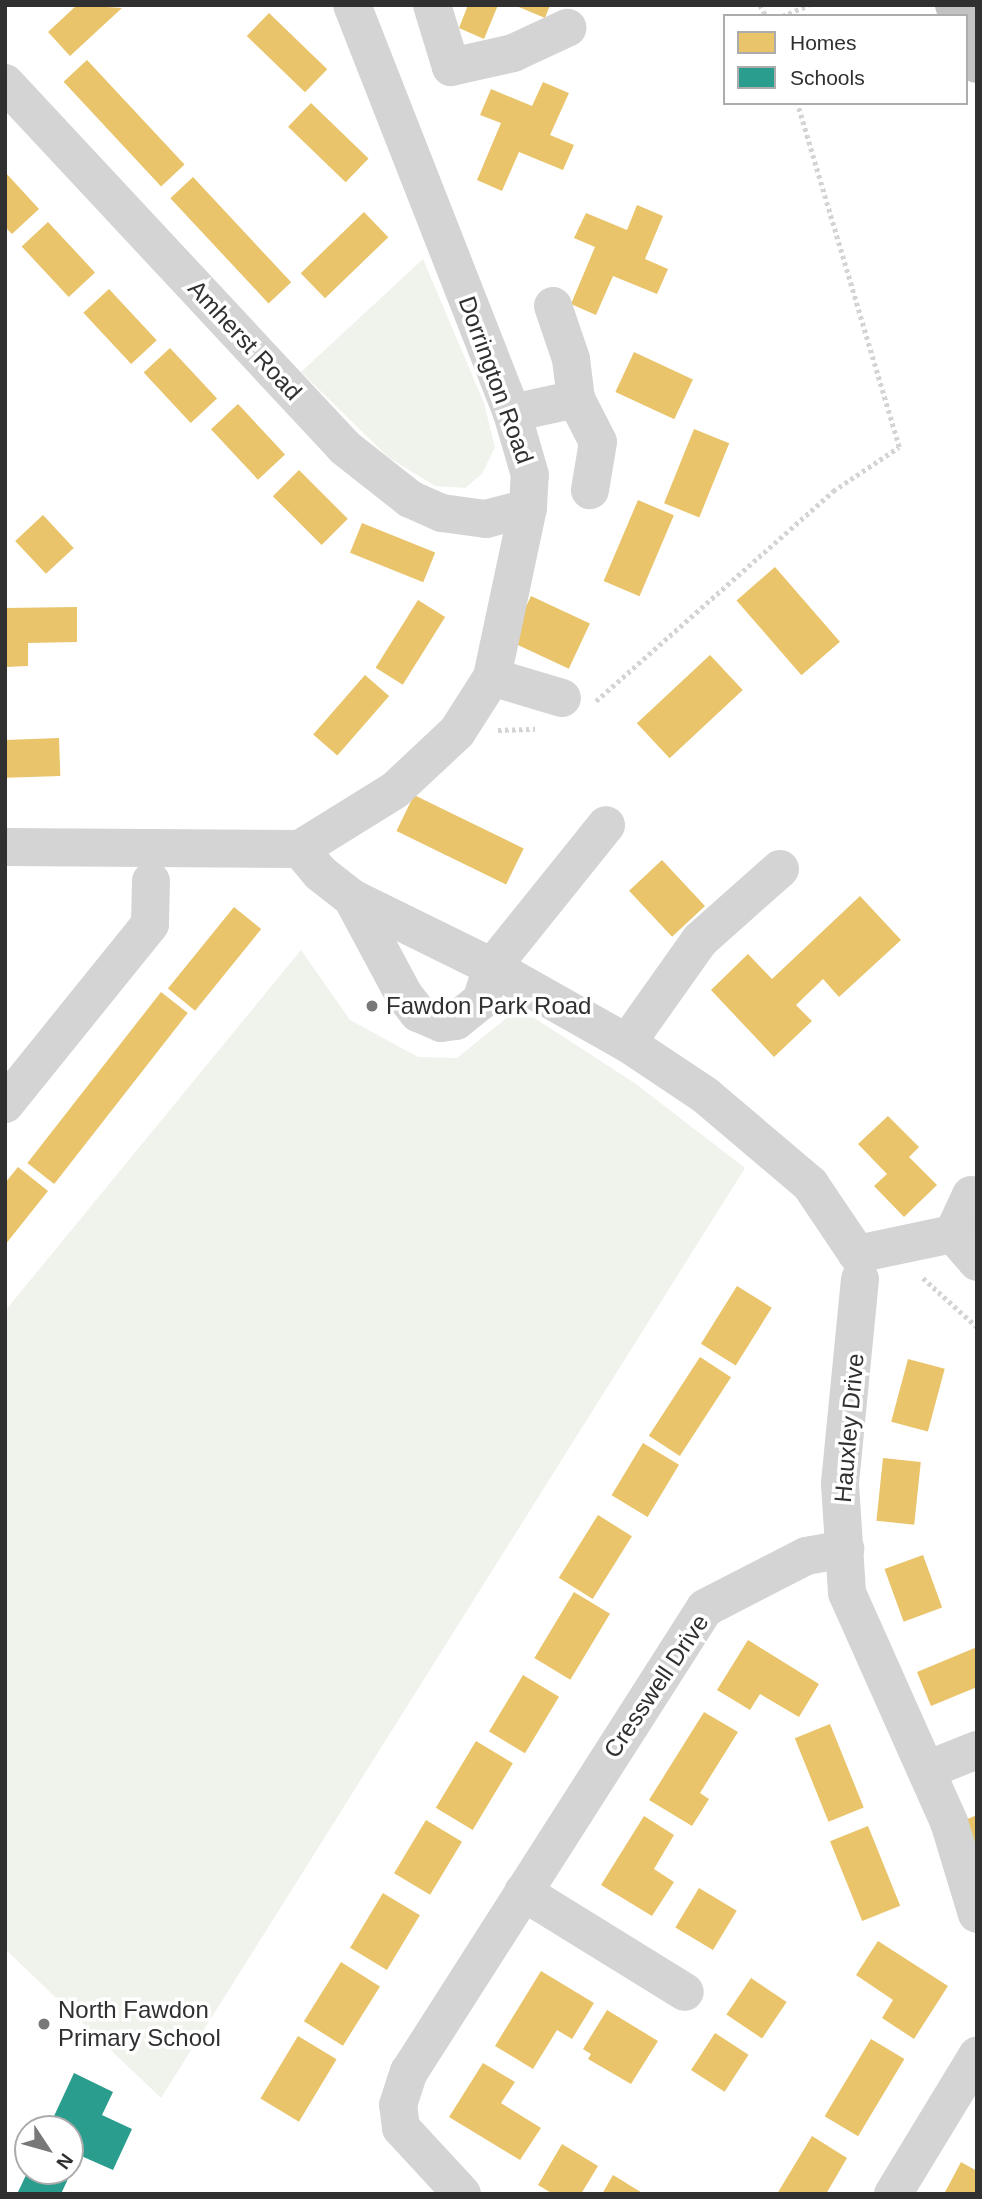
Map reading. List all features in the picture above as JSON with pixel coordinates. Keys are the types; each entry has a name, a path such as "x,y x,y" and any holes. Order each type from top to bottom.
{"highway":[{"path":"968,42 977,64"}],"street":[{"name":"Dorrington Road","path":"300,849 395,790 457,732 492,677 528,508 530,475 512,413 352,5"},
{"path":"432,5 455,79 567,28"},
{"name":"Amherst Road","path":"5,83 344,447 410,499 442,513 486,519 528,508"},
{"path":"553,306 571,359 576,399 598,442 590,490"},
{"path":"512,413 576,399"},
{"path":"492,677 567,711"},
{"path":"352,898 404,995 418,1013 441,1023 456,1021 481,1001 492,967 606,825"},
{"path":"5,847 300,849 320,873 352,898 492,967 627,1043 705,1095 810,1185 869,1260 965,1248 971,1195"},
{"path":"627,1043 700,940 780,869"},
{"path":"5,1104 150,924 151,881"},
{"name":"Hauxley Drive","path":"869,1260 840,1484 848,1593 949,1822 977,1914"},
{"name":"Cresswell Drive","path":"462,2194 401,2128 398,2105 409,2071 705,1608 806,1556 845,1549"},
{"path":"927,1770 977,1750"},
{"path":"523,1892 684,1993"},
{"path":"893,2194 973,2072"}],"path":[{"path":"787,14 809,5"},
{"path":"457,732 567,711 833,491 899,447 798,105"},
{"path":"869,1260 977,1327"}],"shaded area":[{"path":"423,259 484,403 495,447 482,474 465,488 435,486 388,457 301,372"},
{"path":"301,950 350,1020 418,1057 457,1058 519,1008 636,1084 745,1168 161,2098 5,1949 5,1311"}],"building: Homes":[{"path":"77,5 122,8 70,56 48,32"},
{"path":"468,5 498,5 484,39 459,28"},
{"path":"514,5 550,5 545,18"},
{"path":"269,13 327,69 305,92 247,36"},
{"path":"87,60 185,165 161,186 64,82"},
{"path":"543,82 569,93 550,135 574,145 563,170 519,152 502,191 477,180 501,123 480,115 491,89 532,106"},
{"path":"311,103 369,159 346,182 288,127"},
{"path":"5,172 39,209 12,234 5,227"},
{"path":"193,177 291,282 269,303 170,198"},
{"path":"637,205 663,216 645,259 668,269 657,294 613,276 596,315 571,304 595,247 574,238 586,213 627,230"},
{"path":"364,212 388,237 325,298 301,273"},
{"path":"48,222 95,272 69,297 22,247"},
{"path":"109,289 157,340 131,364 83,313"},
{"path":"170,348 217,398 191,423 144,373"},
{"path":"634,352 693,379 674,419 615,392"},
{"path":"238,404 285,454 258,480 211,429"},
{"path":"694,429 729,443 699,517 664,503"},
{"path":"299,470 348,519 322,545 273,496"},
{"path":"638,500 674,515 640,596 604,581"},
{"path":"43,515 74,548 46,574 15,541"},
{"path":"362,523 435,553 423,582 350,553"},
{"path":"775,567 840,642 801,675 737,600"},
{"path":"531,596 590,623 569,669 510,641"},
{"path":"418,600 445,617 403,685 376,668"},
{"path":"77,607 77,642 28,643 28,666 5,667 5,608"},
{"path":"710,655 743,690 670,758 637,723"},
{"path":"365,675 389,696 337,756 313,735"},
{"path":"59,738 60,776 6,778 5,740"},
{"path":"414,795 524,848 506,884 396,831"},
{"path":"662,860 705,906 672,937 629,891"},
{"path":"860,896 901,940 839,997 823,979 796,1005 812,1021 774,1057 711,990 748,954 772,979"},
{"path":"234,907 261,929 195,1011 168,989"},
{"path":"161,992 188,1013 54,1184 27,1163"},
{"path":"888,1116 919,1147 909,1157 937,1185 904,1217 874,1186 887,1174 858,1144"},
{"path":"18,1167 48,1191 5,1245 5,1183"},
{"path":"737,1286 772,1308 736,1365 701,1344"},
{"path":"700,1357 731,1377 680,1456 649,1436"},
{"path":"908,1359 945,1369 928,1432 891,1422"},
{"path":"643,1443 679,1465 648,1517 612,1495"},
{"path":"883,1458 921,1462 914,1525 876,1521"},
{"path":"598,1515 632,1536 593,1599 559,1578"},
{"path":"923,1555 942,1608 904,1622 884,1569"},
{"path":"574,1592 610,1614 570,1680 534,1658"},
{"path":"748,1640 819,1684 799,1717 760,1694 750,1710 717,1690"},
{"path":"977,1647 977,1687 931,1706 917,1672"},
{"path":"523,1675 559,1697 525,1753 489,1732"},
{"path":"704,1712 738,1732 700,1793 709,1799 692,1826 649,1800"},
{"path":"830,1724 864,1807 828,1822 795,1738"},
{"path":"476,1741 513,1763 473,1830 436,1808"},
{"path":"977,1815 977,1847 965,1820"},
{"path":"644,1816 674,1835 654,1869 674,1882 652,1916 601,1885"},
{"path":"426,1820 462,1842 430,1895 394,1873"},
{"path":"868,1826 900,1906 862,1921 830,1841"},
{"path":"699,1888 737,1911 713,1950 675,1927"},
{"path":"383,1893 420,1915 387,1970 350,1948"},
{"path":"878,1941 948,1986 914,2039 882,2018 893,2000 856,1975"},
{"path":"341,1962 380,1986 343,2046 304,2021"},
{"path":"541,1971 594,2003 572,2039 557,2030 533,2069 495,2046"},
{"path":"751,1978 787,2002 762,2039 726,2014"},
{"path":"607,2010 658,2041 631,2084 588,2059 591,2054 583,2049"},
{"path":"715,2033 749,2055 725,2092 691,2070"},
{"path":"298,2036 337,2059 299,2122 260,2099"},
{"path":"871,2039 904,2059 858,2136 825,2116"},
{"path":"483,2063 515,2082 501,2103 541,2128 520,2160 449,2117"},
{"path":"812,2136 847,2158 826,2194 777,2194"},
{"path":"562,2144 598,2166 581,2194 553,2194 538,2185"},
{"path":"961,2162 977,2171 977,2194 944,2194"},
{"path":"613,2175 644,2194 602,2194"}],"building: Schools":[{"path":"74,2073 113,2092 102,2115 132,2129 113,2170 84,2157 84,2115 54,2115"},
{"path":"21,2185 65,2185 61,2194 17,2194"}],"place":[{"name":"Fawdon Park Road","path":"372,1006"},
{"name":"North Fawdon Primary School","path":"44,2024"}]}
